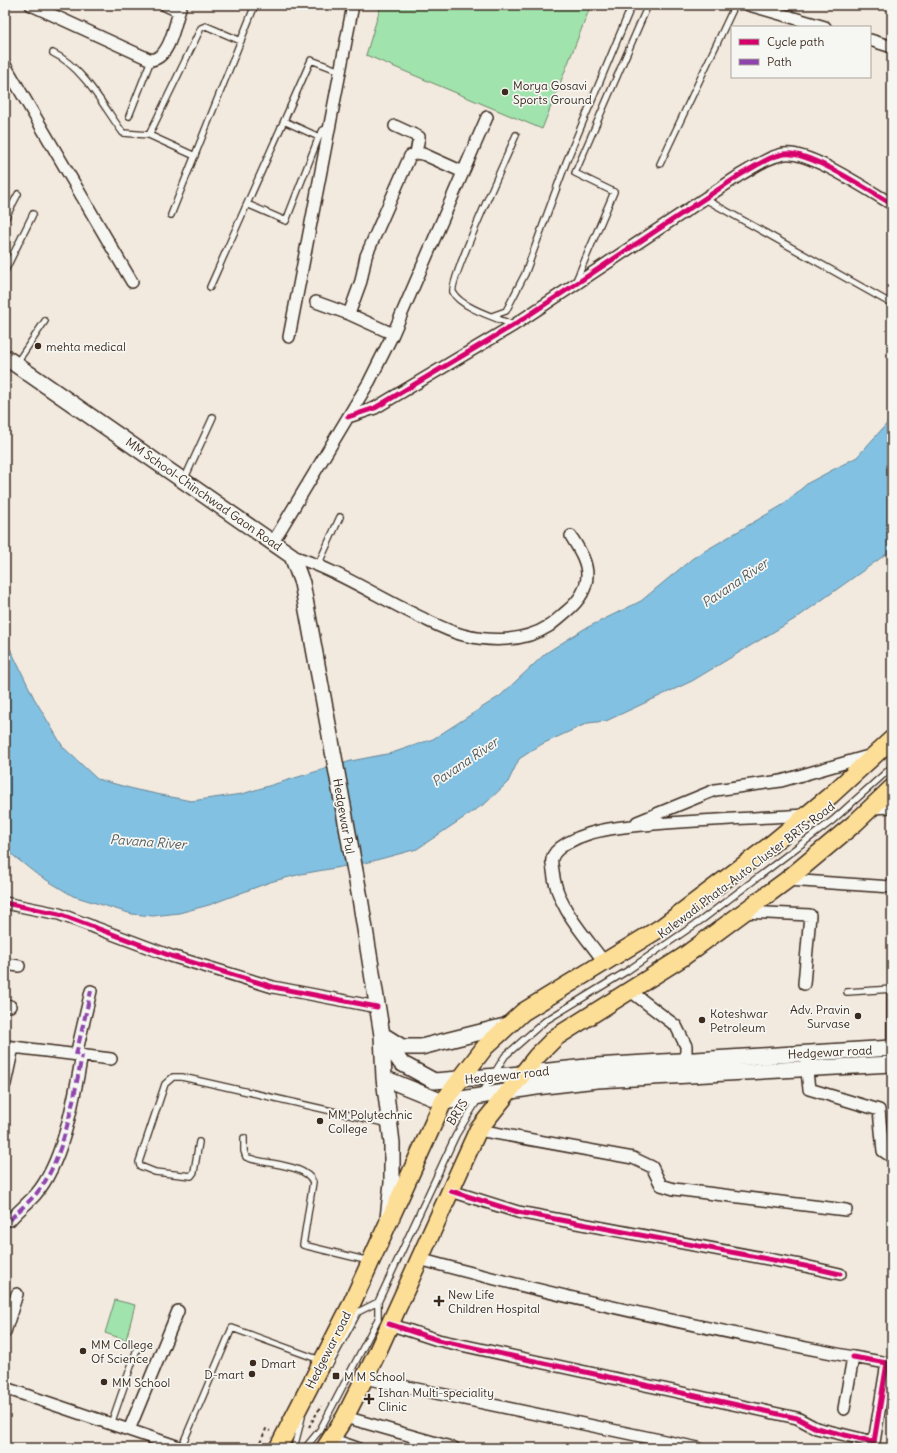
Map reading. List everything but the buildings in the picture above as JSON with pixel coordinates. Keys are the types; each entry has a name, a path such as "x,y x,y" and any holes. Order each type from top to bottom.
{"main road":[{"name":"MM School-Chinchwad Gaon Road","path":"10,361 292,556 302,583 329,734"},
{"name":"Hedgewar Pul","path":"329,734 360,898 382,1035 384,1078 392,1143 392,1183 386,1229"},
{"path":"382,1035 401,1063 434,1081 459,1080 485,1047 523,1012 662,927 768,848 892,738"},
{"path":"384,1078 443,1102 508,1093 521,1074 556,1037 683,956 744,912 787,880 871,808 892,788"},
{"path":"382,1035 402,1047 421,1047 509,1025"},
{"name":"Hedgewar road","path":"278,1448 324,1367 443,1102 459,1080 596,1066 891,1048"},
{"name":"Hedgewar road","path":"328,1443 345,1417 364,1378 478,1130 508,1093 536,1087 597,1080 806,1070 892,1064"}],"street":[{"path":"30,5 152,60 157,60 162,56 167,47 180,8 165,5"},
{"path":"289,338 353,5"},
{"path":"749,5 822,26"},
{"path":"871,40 892,47"},
{"path":"5,65 132,282"},
{"path":"273,542 369,382 393,334 488,117"},
{"path":"395,126 419,137 416,153"},
{"path":"349,314 362,280 370,247 410,156 416,153 463,172"},
{"path":"348,417 375,408 514,325 704,198 772,157 786,154 815,161 892,204"},
{"path":"316,302 349,314 393,334"},
{"path":"292,556 318,565 449,631 476,638 507,639 523,636 549,626 574,605 584,592 587,574 585,562 571,536"},
{"path":"626,827 715,790 781,781 876,753"},
{"path":"871,808 892,807"},
{"path":"604,962 564,906 554,884 552,859 556,852 562,847 588,834 626,827 807,815"},
{"path":"787,880 892,887"},
{"path":"5,903 59,914 171,956 273,987 377,1007"},
{"path":"744,912 810,915 804,984"},
{"path":"5,964 19,966"},
{"path":"629,990 676,1026 686,1046 685,1076"},
{"path":"10,1220 37,1193 52,1166 69,1119 91,991"},
{"path":"5,1084 9,1046 111,1059"},
{"path":"805,1053 809,1089 879,1110 883,1151 892,1157"},
{"path":"478,1130 633,1158 648,1163 652,1167 661,1184 674,1189 846,1210"},
{"path":"451,1191 518,1212 805,1266 840,1274"},
{"path":"389,1324 438,1340 797,1418 816,1428 874,1442 887,1363 717,1331 553,1294 419,1259"},
{"path":"5,1332 17,1294"},
{"path":"128,1430 178,1311"},
{"path":"844,1409 853,1357"},
{"path":"364,1378 698,1448"},
{"path":"5,1388 181,1448"},
{"path":"345,1417 454,1448"},
{"path":"328,1443 357,1448"}],"lane":[{"path":"170,215 255,5"},
{"path":"492,316 506,311 525,274 567,160 632,5"},
{"path":"573,286 614,192 575,173 648,5"},
{"path":"660,164 735,5"},
{"path":"149,136 200,28 206,26 241,41"},
{"path":"53,53 66,59 78,71 123,133 149,136 195,156"},
{"path":"129,116 152,60"},
{"path":"210,286 311,60 340,71"},
{"path":"284,121 319,137"},
{"path":"247,204 286,221 319,137 323,130 330,128"},
{"path":"514,325 469,307 457,299 453,287 457,272 516,135"},
{"path":"5,219 18,194"},
{"path":"704,198 892,304"},
{"path":"5,271 33,214"},
{"path":"10,361 45,321"},
{"path":"184,480 213,417"},
{"path":"318,565 340,517"},
{"name":"Kalewadi Phata-Auto Cluster BRTS Road","path":"545,1021 628,971 703,919 833,820 892,767"},
{"path":"847,992 891,990 891,1048"},
{"name":"BRTS","path":"378,1302 420,1208 456,1135 505,1056 545,1021"},
{"path":"199,1142 194,1172 191,1176 154,1172 140,1166 139,1162 147,1134 165,1084 173,1077 182,1077 389,1124"},
{"path":"244,1138 244,1151 246,1157 301,1170 310,1176 313,1182 303,1245 371,1261"},
{"path":"181,1448 232,1328 324,1367 358,1312 378,1302 378,1319 320,1430 305,1448"},
{"path":"111,1424 138,1346"},
{"path":"294,1448 304,1413"}],"green space":[{"name":"Morya Gosavi Sports Ground","path":"381,5 591,5 542,129 366,55"},
{"path":"115,1300 135,1305 126,1340 105,1333"}],"water":[{"name":"Pavana River","path":"892,418 892,550 798,617 692,681 606,721 588,723 542,744 519,759 508,782 487,802 417,849 369,862 301,874 270,882 209,905 179,913 153,916 132,914 73,896 35,873 5,849 5,638 34,698 63,747 97,779 137,790 191,801 242,794 351,761 392,753 433,739 500,696 546,653 584,629 641,601 693,558 781,506 808,483 857,457"}],"marked path":[{"path":"76,1055 91,991"},
{"path":"10,1220 36,1194 46,1180 54,1164 61,1147 71,1109 82,1055"}],"cycle path":[{"path":"348,417 375,408 514,325 740,175 772,157 784,154 795,154 808,158 854,181 892,204"},
{"path":"5,903 59,914 171,956 273,987 377,1007"},
{"path":"451,1191 518,1212 805,1266 840,1274"},
{"path":"389,1324 438,1340 797,1418 816,1428 874,1442 887,1363 853,1357"}],"place":[{"name":"Morya Gosavi Sports Ground","path":"505,92"},
{"name":"mehta medical","path":"38,346"},
{"name":"Adv. Pravin Survase","path":"858,1016"},
{"name":"Koteshwar Petroleum","path":"702,1020"},
{"name":"MM Polytechnic College","path":"320,1121"},
{"name":"New Life Children Hospital","path":"439,1301"},
{"name":"MM College Of Science","path":"83,1351"},
{"name":"Dmart","path":"253,1363"},
{"name":"D-mart","path":"252,1374"},
{"name":"M M School","path":"336,1376"},
{"name":"MM School","path":"104,1382"},
{"name":"Ishan Multi-speciality Clinic","path":"369,1399"}]}
